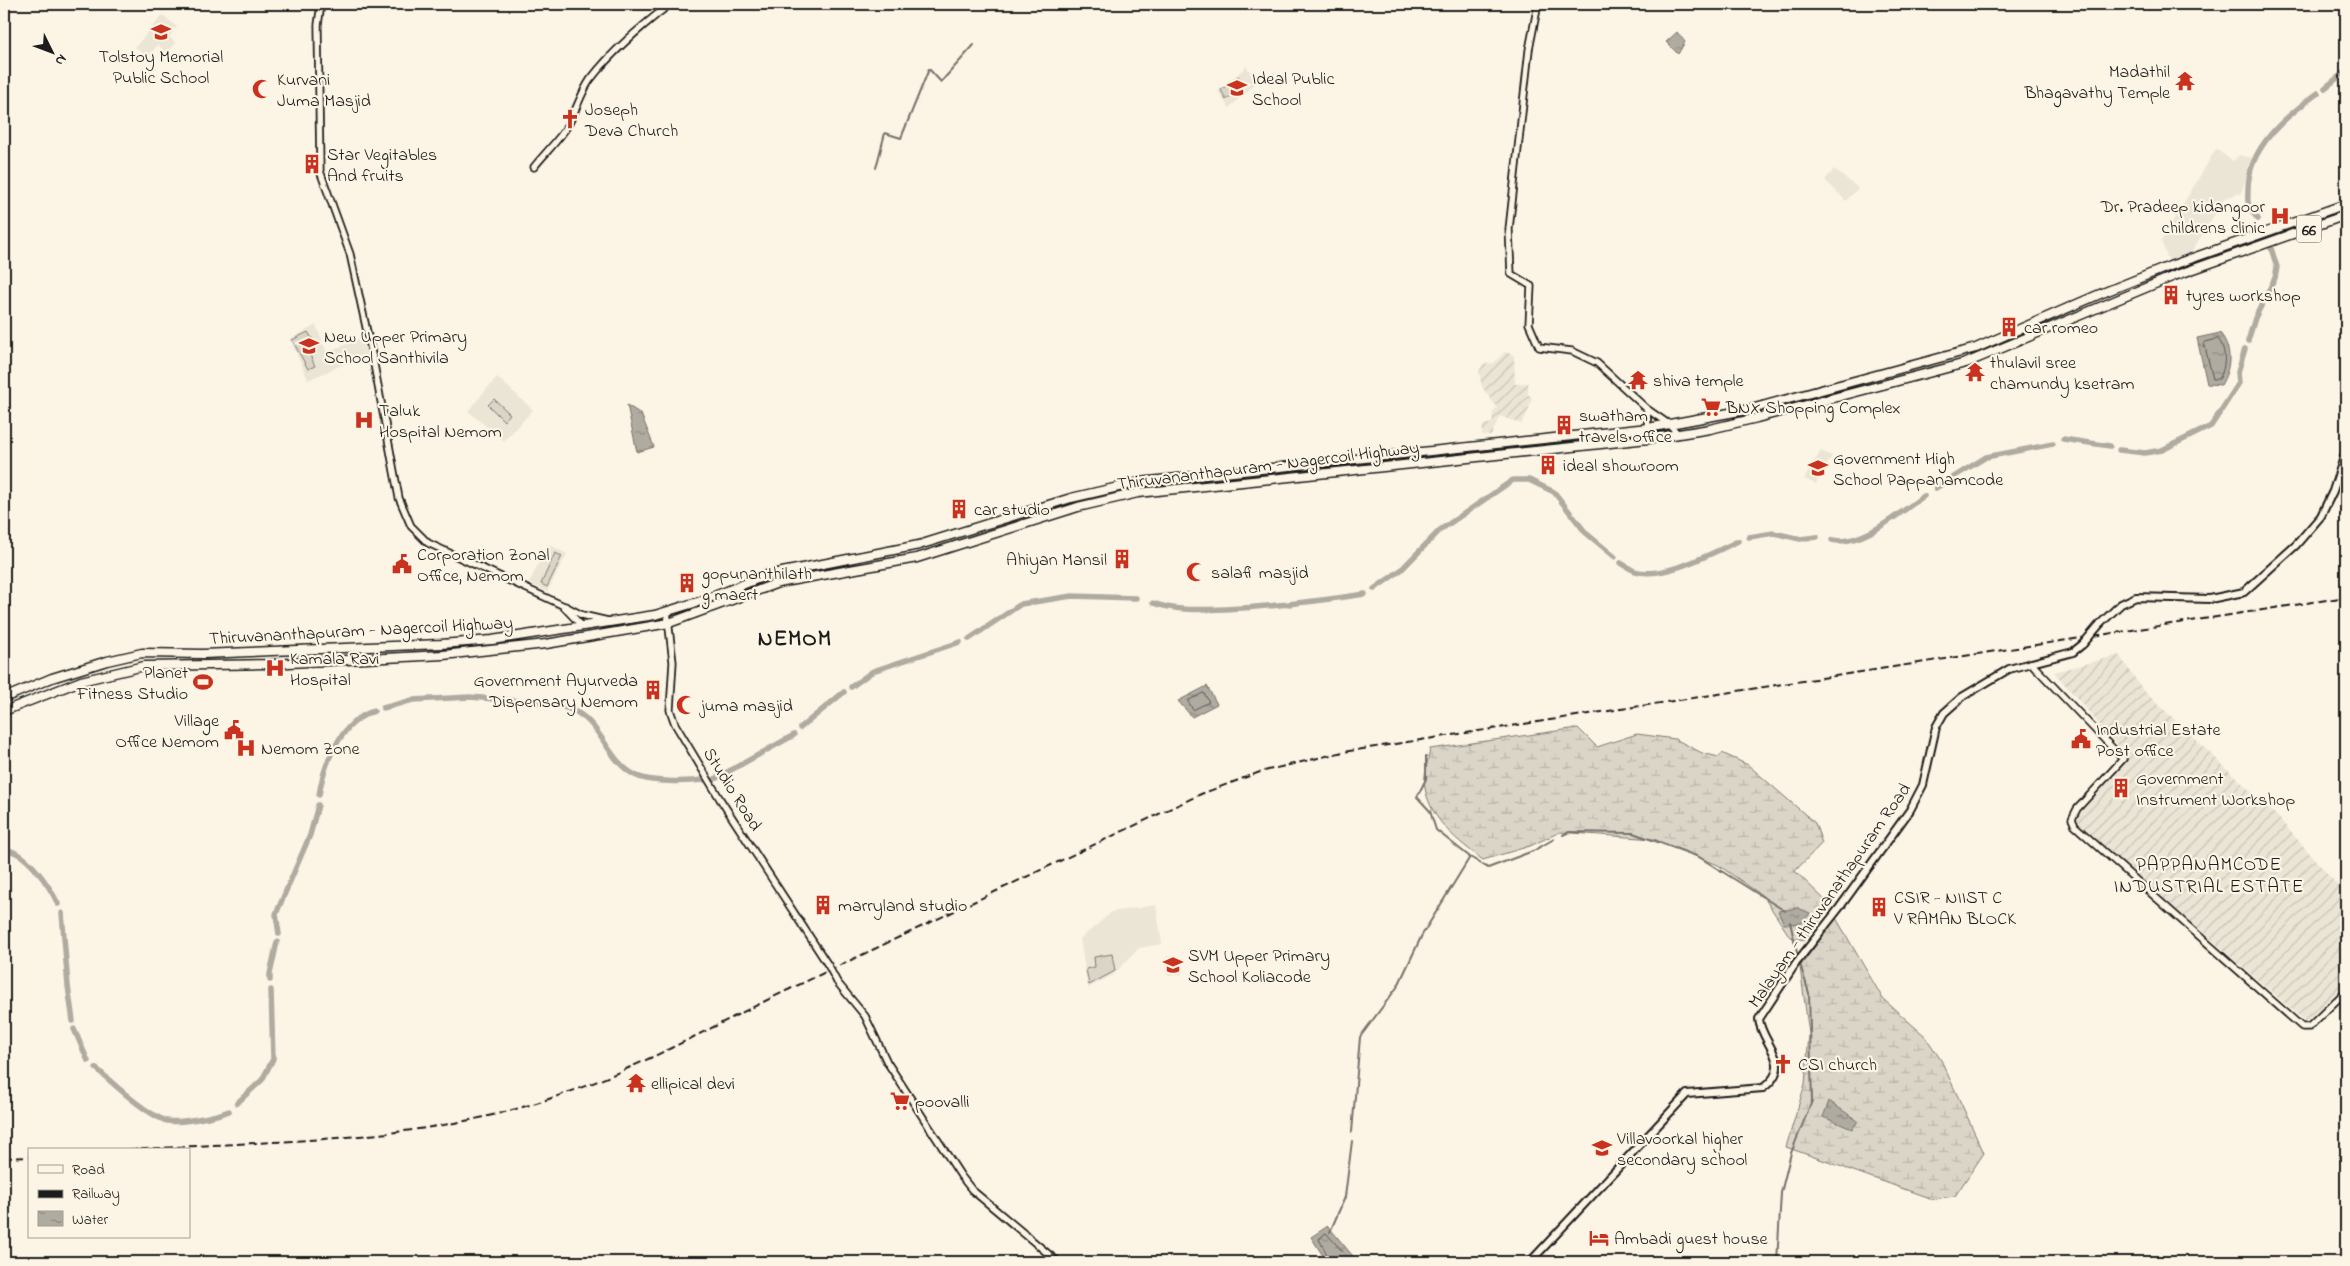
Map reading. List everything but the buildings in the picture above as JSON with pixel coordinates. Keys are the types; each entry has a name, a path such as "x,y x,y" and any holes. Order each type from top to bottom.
{"main road":[{"name":"Thiruvananthapuram - Nagercoil Highway","path":"4,698 52,678 142,653 203,654 441,644 492,640 612,622 667,611 704,600 767,575 919,546 1071,498 1140,482 1648,428 1801,398 1887,371 1976,348 2135,280 2346,204"},
{"name":"Thiruvananthapuram - Nagercoil Highway","path":"4,711 81,681 128,668 202,664 270,664 443,655 585,638 669,623 778,583 917,558 1078,507 1138,493 1679,435 1757,418 1966,363 2174,276 2346,215"},
{"name":"Malayam - thiruvanathapuram Road","path":"1530,1262 1687,1094 1763,1088 1772,1082 1777,1064 1775,1051 1761,1030 1759,1019 1796,963 1840,907 1910,810 1924,785 1936,727 1944,714 1980,685 2009,669 2073,652 2121,604 2136,597 2210,599 2244,592 2296,545 2321,516 2333,491 2346,451"},
{"path":"582,626 585,638"},
{"path":"202,664 203,654"}],"street":[{"path":"321,4 318,25 320,171 350,254 373,359 399,498 411,526 428,543 582,615 612,622"},
{"path":"534,167 567,127 588,82 611,54 670,4"},
{"path":"1538,4 1532,27 1521,115 1509,230 1509,269 1514,278 1531,286 1529,324 1539,347 1572,351 1597,363 1647,409 1670,425 1679,435"},
{"path":"1647,409 1648,439"},
{"path":"562,605 582,626"},
{"name":"Studio Road","path":"667,611 674,662 670,710 675,724 720,799 828,965 837,982 865,1016 887,1062 961,1176 972,1190 1058,1262"},
{"path":"2031,663 2123,759 2077,809 2072,819 2075,826 2302,1027 2309,1027 2342,995 2346,996"}],"shaded area":[{"name":"Tolstoy Memorial Public School","path":"163,15 177,27 169,37 176,43 167,53 158,45 147,57 135,47"},
{"name":"Ideal Public School","path":"1247,66 1255,84 1229,108 1218,91"},
{"path":"2216,149 2233,161 2239,155 2252,158 2241,193 2225,198 2190,254 2169,262 2161,241"},
{"path":"1834,169 1858,188 1846,201 1825,180"},
{"name":"New Upper Primary School Santhivila","path":"316,325 327,353 362,337 369,353 308,380 290,339"},
{"path":"1505,352 1514,355 1515,384 1528,383 1528,394 1532,398 1528,412 1521,424 1500,416 1491,436 1482,435 1483,425 1492,423 1493,412 1497,408 1482,387 1479,372 1483,364 1494,363"},
{"path":"497,377 533,410 504,441 468,411"},
{"name":"Government High School Pappanamcode","path":"1821,451 1832,456 1816,484 1804,479"},
{"path":"548,544 567,554 547,592 529,583"},
{"path":"2119,655 2143,690 2276,815 2346,895 2346,989 2306,1022 2078,824 2077,816 2128,757 2054,672"},
{"path":"1156,905 1162,944 1139,948 1113,975 1088,988 1080,939 1112,912"},
{"name":"SVM Upper Primary School Koliacode","path":"1179,956 1182,974 1168,976 1166,957"}],"green space":[{"path":"1238,76 1244,85 1226,100 1221,90"},
{"path":"308,332 317,347 308,351 315,366 308,369 292,340"},
{"path":"494,399 510,414 504,421 488,405"},
{"path":"555,553 562,556 547,587 541,584"},
{"path":"1578,728 1597,747 1637,734 1675,739 1702,753 1719,757 1722,753 1748,765 1815,823 1822,843 1795,871 1831,906 1804,940 1790,937 1763,896 1718,865 1654,839 1560,832 1530,846 1483,860 1455,838 1439,820 1428,800 1425,788 1425,774 1430,749"},
{"path":"1836,918 1883,999 1925,1036 1941,1060 1984,1153 1955,1196 1932,1199 1786,1147 1805,1084 1809,1034 1800,967"},
{"path":"1112,954 1115,971 1089,985 1086,969 1095,967 1094,957"}],"water":[{"path":"1677,32 1685,42 1678,54 1666,42"},
{"path":"2220,333 2229,352 2229,365 2221,385 2207,384 2197,338"},
{"path":"627,405 641,414 654,447 637,452"},
{"path":"1207,686 1217,704 1192,717 1178,701"},
{"path":"1798,908 1810,913 1802,923 1784,924 1778,911"},
{"path":"1829,1101 1858,1121 1852,1129 1823,1117"},
{"path":"1328,1226 1357,1261 1327,1262 1311,1237"}],"waterway":[{"path":"876,168 885,133 901,138 929,69 941,82 974,45"},
{"path":"2325,88 2346,71"},
{"path":"2258,219 2248,204 2249,175 2254,161 2261,147 2271,134 2293,112 2318,93"},
{"path":"2248,341 2255,318 2275,278 2277,267 2270,245"},
{"path":"2119,450 2145,453 2162,450 2211,426 2239,383 2238,372 2245,349"},
{"path":"2063,439 2110,446"},
{"path":"1936,488 1986,457 2053,444"},
{"path":"1374,589 1401,570 1440,530 1513,480 1529,480 1554,492 1586,533 1615,557"},
{"path":"1832,540 1844,541 1868,533 1880,527 1924,496"},
{"path":"1749,537 1774,533 1800,539 1817,537"},
{"path":"1621,563 1635,571 1646,573 1659,572 1687,564 1738,541"},
{"path":"1153,603 1179,609 1225,609 1260,607 1365,594"},
{"path":"969,639 1021,604 1072,596 1136,598"},
{"path":"851,687 873,671 960,642"},
{"path":"800,728 844,692"},
{"path":"383,708 413,700 470,697 554,704"},
{"path":"560,706 576,712 586,719 618,762 635,775 659,781 704,780"},
{"path":"319,795 330,757 343,734 362,716 374,711"},
{"path":"713,780 794,735"},
{"path":"1426,756 1426,779 1417,797 1430,811 1436,830 1470,857 1488,868 1533,851 1554,839"},
{"path":"279,934 276,914 310,835 318,805"},
{"path":"1563,835 1569,832 1633,833 1699,857 1785,911"},
{"path":"4,850 12,851 29,862 43,879 58,904"},
{"path":"1352,1132 1360,1037 1398,986 1422,935 1470,857"},
{"path":"62,913 73,1021"},
{"path":"1790,922 1797,953"},
{"path":"4,933 8,938 4,946"},
{"path":"270,980 277,942"},
{"path":"1777,1262 1781,1193 1791,1153 1812,1101 1809,993 1800,964"},
{"path":"237,1103 262,1080 273,1059 271,990"},
{"path":"74,1029 88,1061"},
{"path":"96,1068 138,1104 164,1120 186,1121 229,1111"},
{"path":"1330,1232 1345,1197 1352,1141"}],"railway":[{"path":"163,1148 282,1142 434,1127 484,1117 567,1093 633,1066 790,989 1201,794 1260,772 1343,752 2346,597"},
{"path":"4,1158 28,1157"}],"place":[{"name":"Tolstoy Memorial Public School","path":"161,32"},
{"name":"Madathil Bhagavathy Temple","path":"2185,81"},
{"name":"Ideal Public School","path":"1237,88"},
{"name":"Kurvani Juma Masjid","path":"262,89"},
{"name":"Joseph Deva Church","path":"570,119"},
{"name":"Star Vegitables And fruits","path":"312,164"},
{"name":"Dr. Pradeep kidangoor childrens clinic","path":"2280,216"},
{"name":"tyres workshop","path":"2171,295"},
{"name":"car romeo","path":"2009,327"},
{"name":"New Upper Primary School Santhivila","path":"309,346"},
{"name":"thulavil sree chamundy ksetram","path":"1975,372"},
{"name":"shiva temple","path":"1638,380"},
{"name":"BNX Shopping Complex","path":"1711,407"},
{"name":"Taluk Hospital Nemom","path":"364,420"},
{"name":"swatham travels office","path":"1564,425"},
{"name":"ideal showroom","path":"1548,465"},
{"name":"Government High School Pappanamcode","path":"1818,468"},
{"name":"car studio","path":"959,509"},
{"name":"Ahiyan Mansil","path":"1122,559"},
{"name":"Corporation Zonal Office, Nemom","path":"402,564"},
{"name":"salafi masjid","path":"1196,572"},
{"name":"gopunanthilath g maert","path":"687,583"},
{"name":"Kamala Ravi Hospital","path":"275,668"},
{"name":"Planet Fitness Studio","path":"203,682"},
{"name":"Government Ayurveda Dispensary Nemom","path":"653,690"},
{"name":"juma masjid","path":"686,705"},
{"name":"Village Office Nemom","path":"234,730"},
{"name":"Industrial Estate Post office","path":"2081,739"},
{"name":"Nemom Zone","path":"246,748"},
{"name":"Government Instrument Workshop","path":"2121,788"},
{"name":"marryland studio","path":"823,905"},
{"name":"CSIR - NIIST C V RAMAN BLOCK","path":"1879,907"},
{"name":"SVM Upper Primary School Koliacode","path":"1173,965"},
{"name":"CSI church","path":"1783,1064"},
{"name":"ellipical devi","path":"636,1083"},
{"name":"poovalli","path":"900,1101"},
{"name":"Villavoorkal higher secondary school","path":"1602,1148"},
{"name":"Ambadi guest house","path":"1599,1238"}],"district":[{"name":"NEMOM","path":"795,637"},
{"name":"PAPPANAMCODE INDUSTRIAL ESTATE","path":"2209,874"}]}
